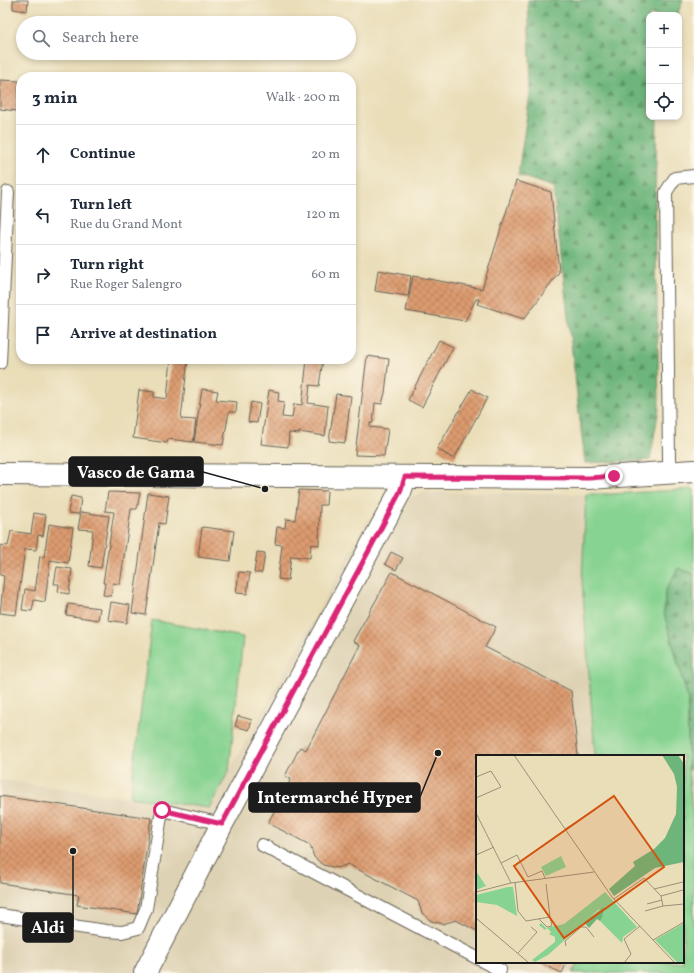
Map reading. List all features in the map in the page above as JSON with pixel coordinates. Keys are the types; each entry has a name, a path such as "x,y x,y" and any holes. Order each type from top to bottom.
{"street":[{"path":"0,474 589,478 672,474 694,471"},
{"path":"145,973 222,824 394,504 405,477"}],"lane":[{"path":"672,474 669,451 666,192 675,178 694,176"},
{"path":"0,363 8,192"},
{"path":"0,915 106,931 122,932 138,928 146,909 162,810 222,824"},
{"path":"262,845 476,957"},
{"path":"486,963 502,972"}],"shaded area":[{"path":"422,492 586,494 582,580 595,755 476,755 476,963 614,963 616,973 0,973 0,780 209,808 369,518"},
{"path":"694,769 694,834 688,770"}],"green space":[{"path":"528,0 683,0 678,12 646,12 646,120 657,120 655,204 659,408 650,460 585,463 553,187 518,175 531,88"},
{"path":"694,489 694,574 678,569 665,592 664,613 688,699 688,770 694,834 694,973 573,973 578,963 684,963 684,755 595,755 582,580 586,494 612,494"},
{"path":"678,568 694,574 694,769 688,770 688,699 664,613 665,592"},
{"path":"152,620 243,637 229,771 209,808 130,797"}],"building":[{"path":"13,0 28,0 27,11 13,9"},
{"path":"0,80 16,81 16,111 0,109"},
{"path":"516,181 551,192 559,272 524,319 477,304 479,299 476,299 465,321 406,311 413,276 482,289"},
{"path":"378,270 411,276 408,296 375,291"},
{"path":"439,340 453,347 422,407 408,400"},
{"path":"367,356 389,359 385,393 382,404 375,403 373,423 370,423 370,427 388,429 384,456 355,455"},
{"path":"170,364 187,364 181,419 196,420 193,442 168,439 167,443 133,438 139,390 154,392 154,397 167,399"},
{"path":"306,364 322,364 319,386 310,385 308,403 328,406 325,436 299,432 299,434 289,433 288,447 261,444 269,390 279,392 278,401 284,402 282,417 292,418 294,404 302,405"},
{"path":"202,389 218,391 216,400 237,402 236,412 229,412 223,445 194,442"},
{"path":"472,389 487,398 454,459 437,449"},
{"path":"336,394 351,396 345,443 329,441"},
{"path":"251,402 260,404 257,423 248,422"},
{"path":"299,490 327,491 326,505 320,505 319,545 311,544 310,558 291,556 288,580 278,579 282,545 275,544 277,527 285,528 286,519 295,520"},
{"path":"108,492 140,493 137,509 131,509 120,584 113,583 111,596 103,595 105,583 103,583 114,512 105,511"},
{"path":"148,493 169,496 165,524 159,523 146,615 132,613"},
{"path":"71,496 81,498 79,514 68,513"},
{"path":"81,512 109,516 101,568 89,566 93,530 78,529"},
{"path":"34,513 46,515 43,536 38,535 36,550 25,549 16,615 0,613 4,576 0,575 0,545 8,546 11,531 31,534"},
{"path":"49,524 73,528 68,563 50,560 45,602 34,600 32,611 22,610 25,589 35,591 40,556 44,557"},
{"path":"202,527 234,531 230,561 198,557"},
{"path":"257,552 265,553 262,573 254,573"},
{"path":"391,552 403,558 396,570 385,564"},
{"path":"57,567 72,569 69,594 58,592 59,584 54,584"},
{"path":"239,572 250,573 247,594 236,593"},
{"path":"392,572 496,627 485,647 571,691 578,755 476,755 476,930 456,920 443,924 431,921 422,913 418,901 348,864 338,868 323,865 314,857 310,845 268,823 291,779 285,776 300,747 306,750 360,645 353,641"},
{"path":"111,602 130,605 127,623 108,620"},
{"path":"68,604 100,608 98,620 66,615"},
{"path":"238,716 252,720 249,730 235,726"},
{"path":"0,796 151,818 137,914 77,905 79,895 0,883"},
{"path":"539,963 567,963 562,973"}],"place":[{"name":"Vasco de Gama","path":"265,489"},
{"name":"Intermarché Hyper","path":"438,753"},
{"name":"Aldi","path":"73,851"}],"route":[{"path":"162,810 222,824 380,530 400,492 405,477 589,478 614,476"}]}
